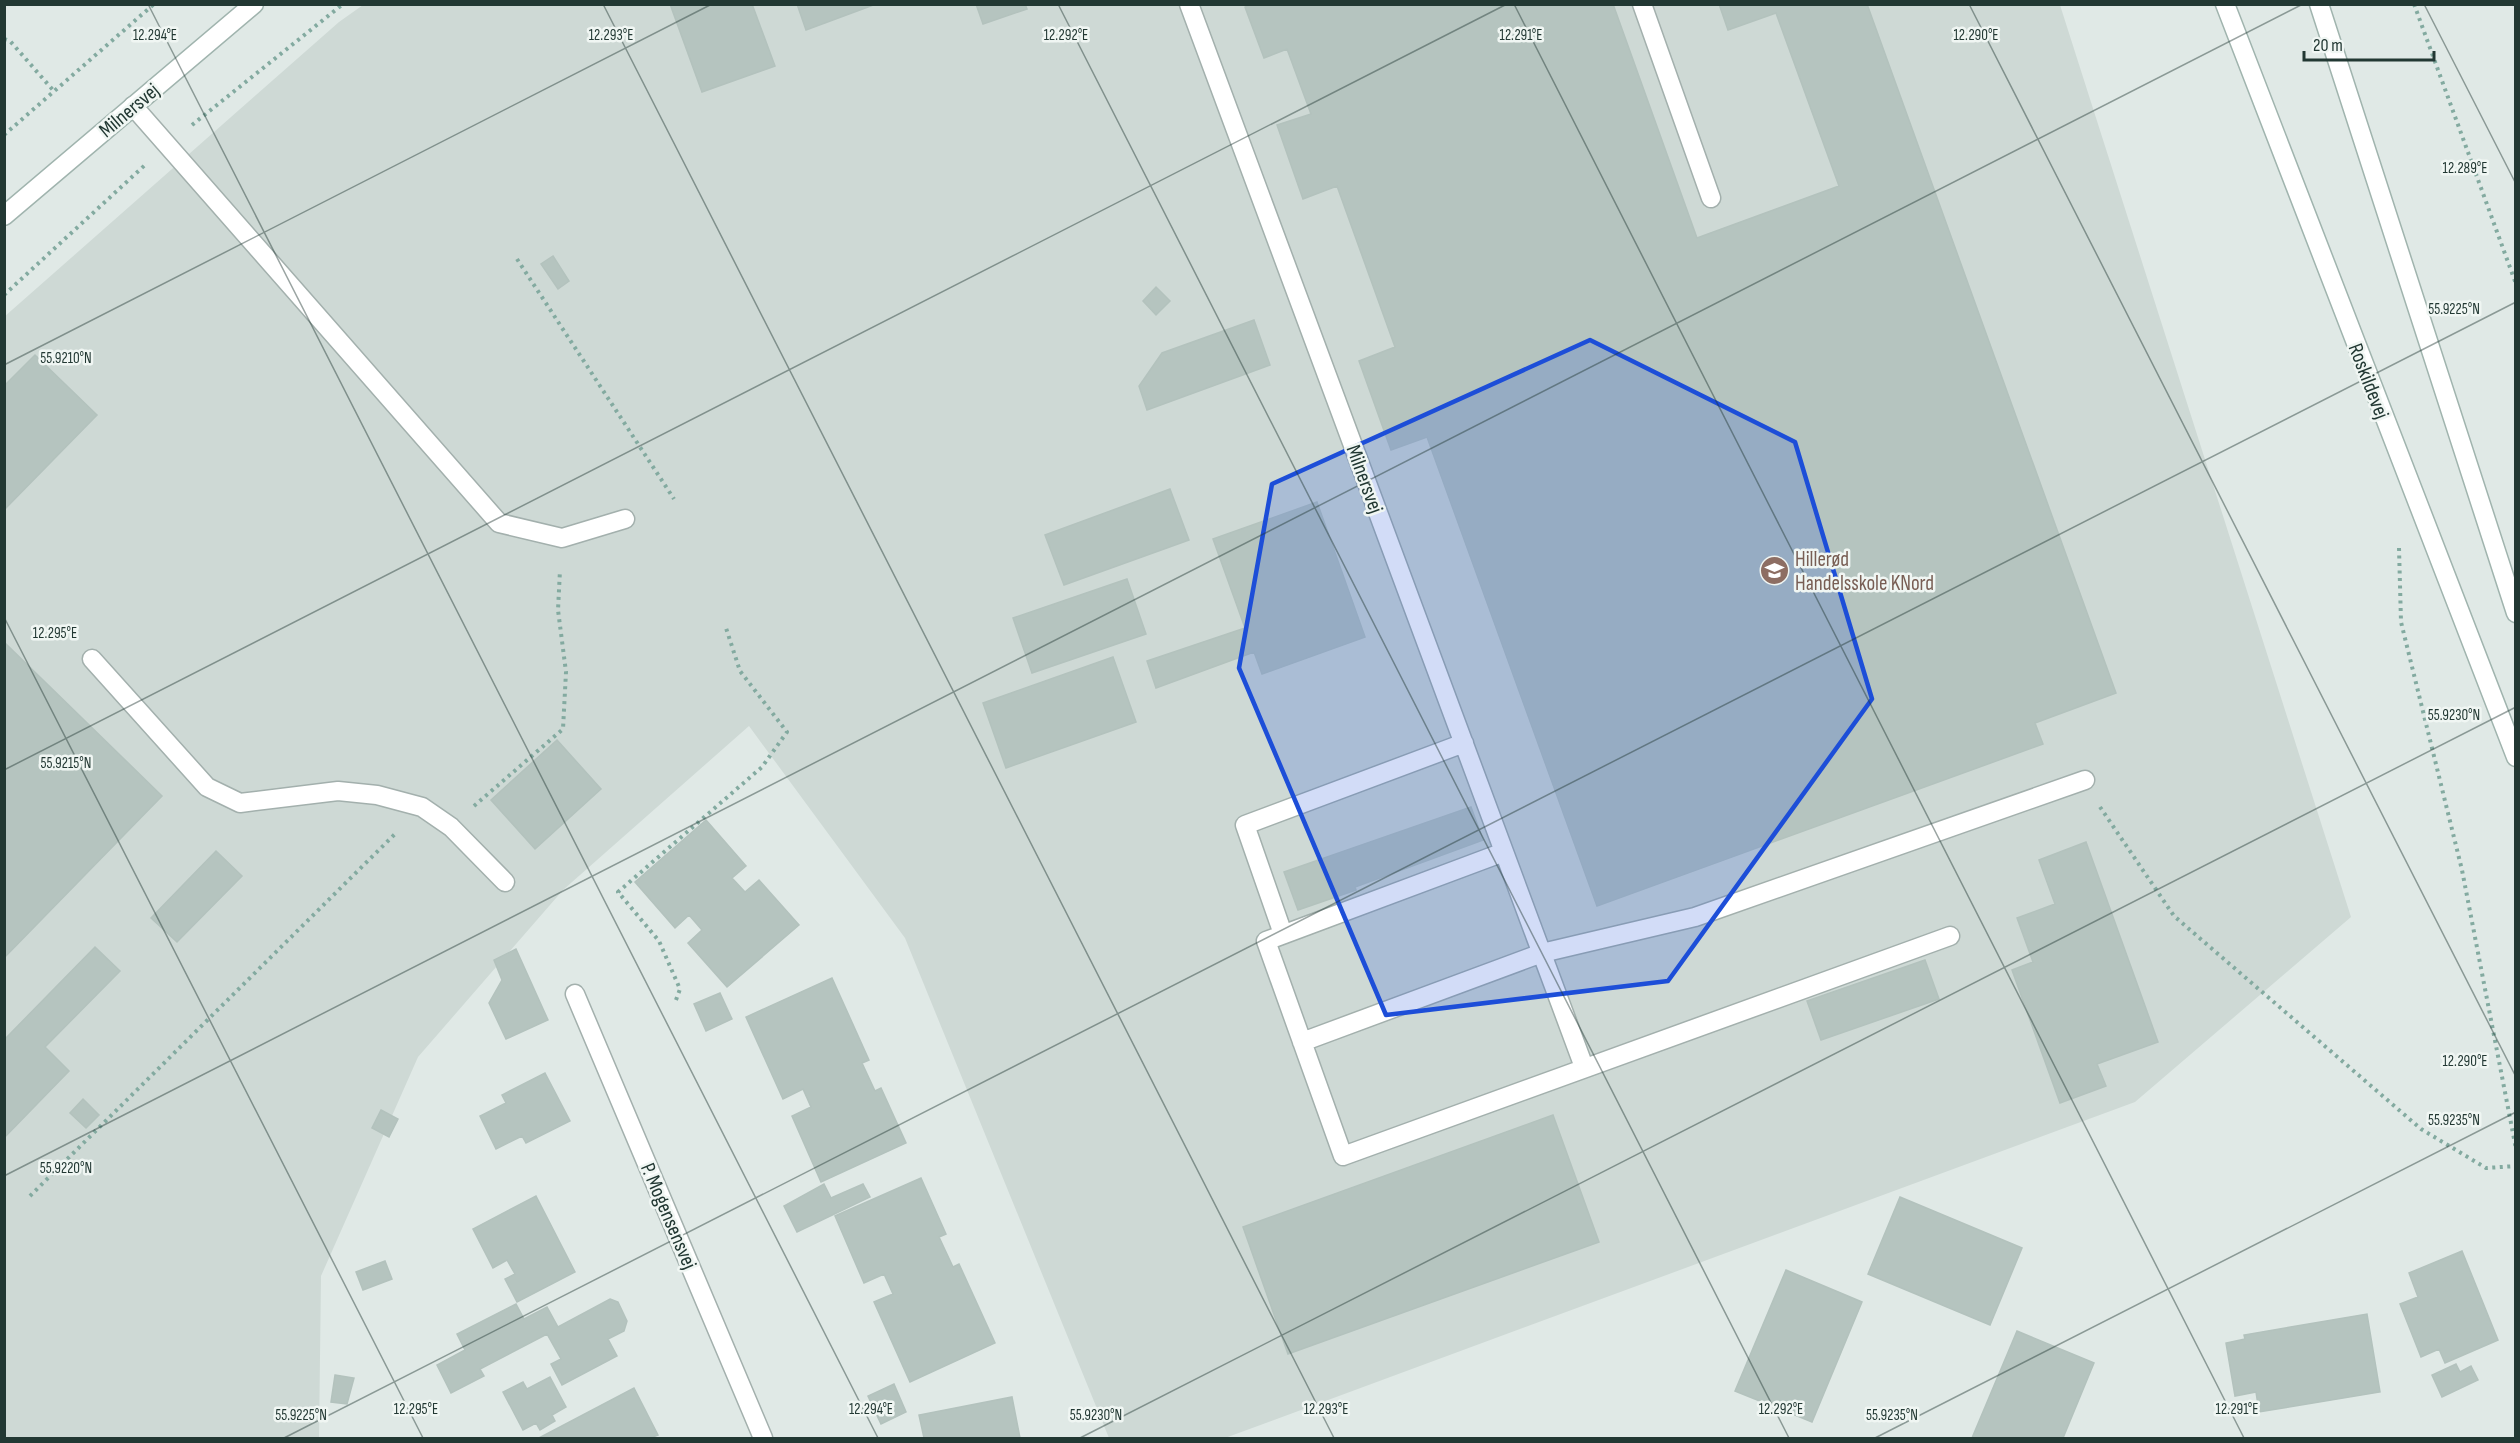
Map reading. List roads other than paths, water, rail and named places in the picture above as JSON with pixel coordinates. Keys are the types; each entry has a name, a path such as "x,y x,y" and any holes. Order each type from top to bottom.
{"street":[{"name":"Milnersvej","path":"4,216 254,4"},
{"name":"Milnersvej","path":"1189,4 1584,1067"},
{"path":"1642,4 1711,198"},
{"name":"Roskildevej","path":"2225,4 2516,757"},
{"path":"2319,4 2516,613"},
{"path":"133,106 499,523 562,538 625,519"},
{"path":"92,659 207,787 240,803 338,791 377,795 422,807 451,827 505,882"},
{"path":"1283,934 1245,825 1464,743"},
{"path":"1302,1042 1542,953 1695,917 2085,780"},
{"path":"1504,852 1266,941 1343,1156 1950,936"},
{"name":"P. Mogensensvej","path":"575,994 763,1438"}],"place":[{"name":"Hillerød Handelsskole KNord","path":"1774,571"}]}
